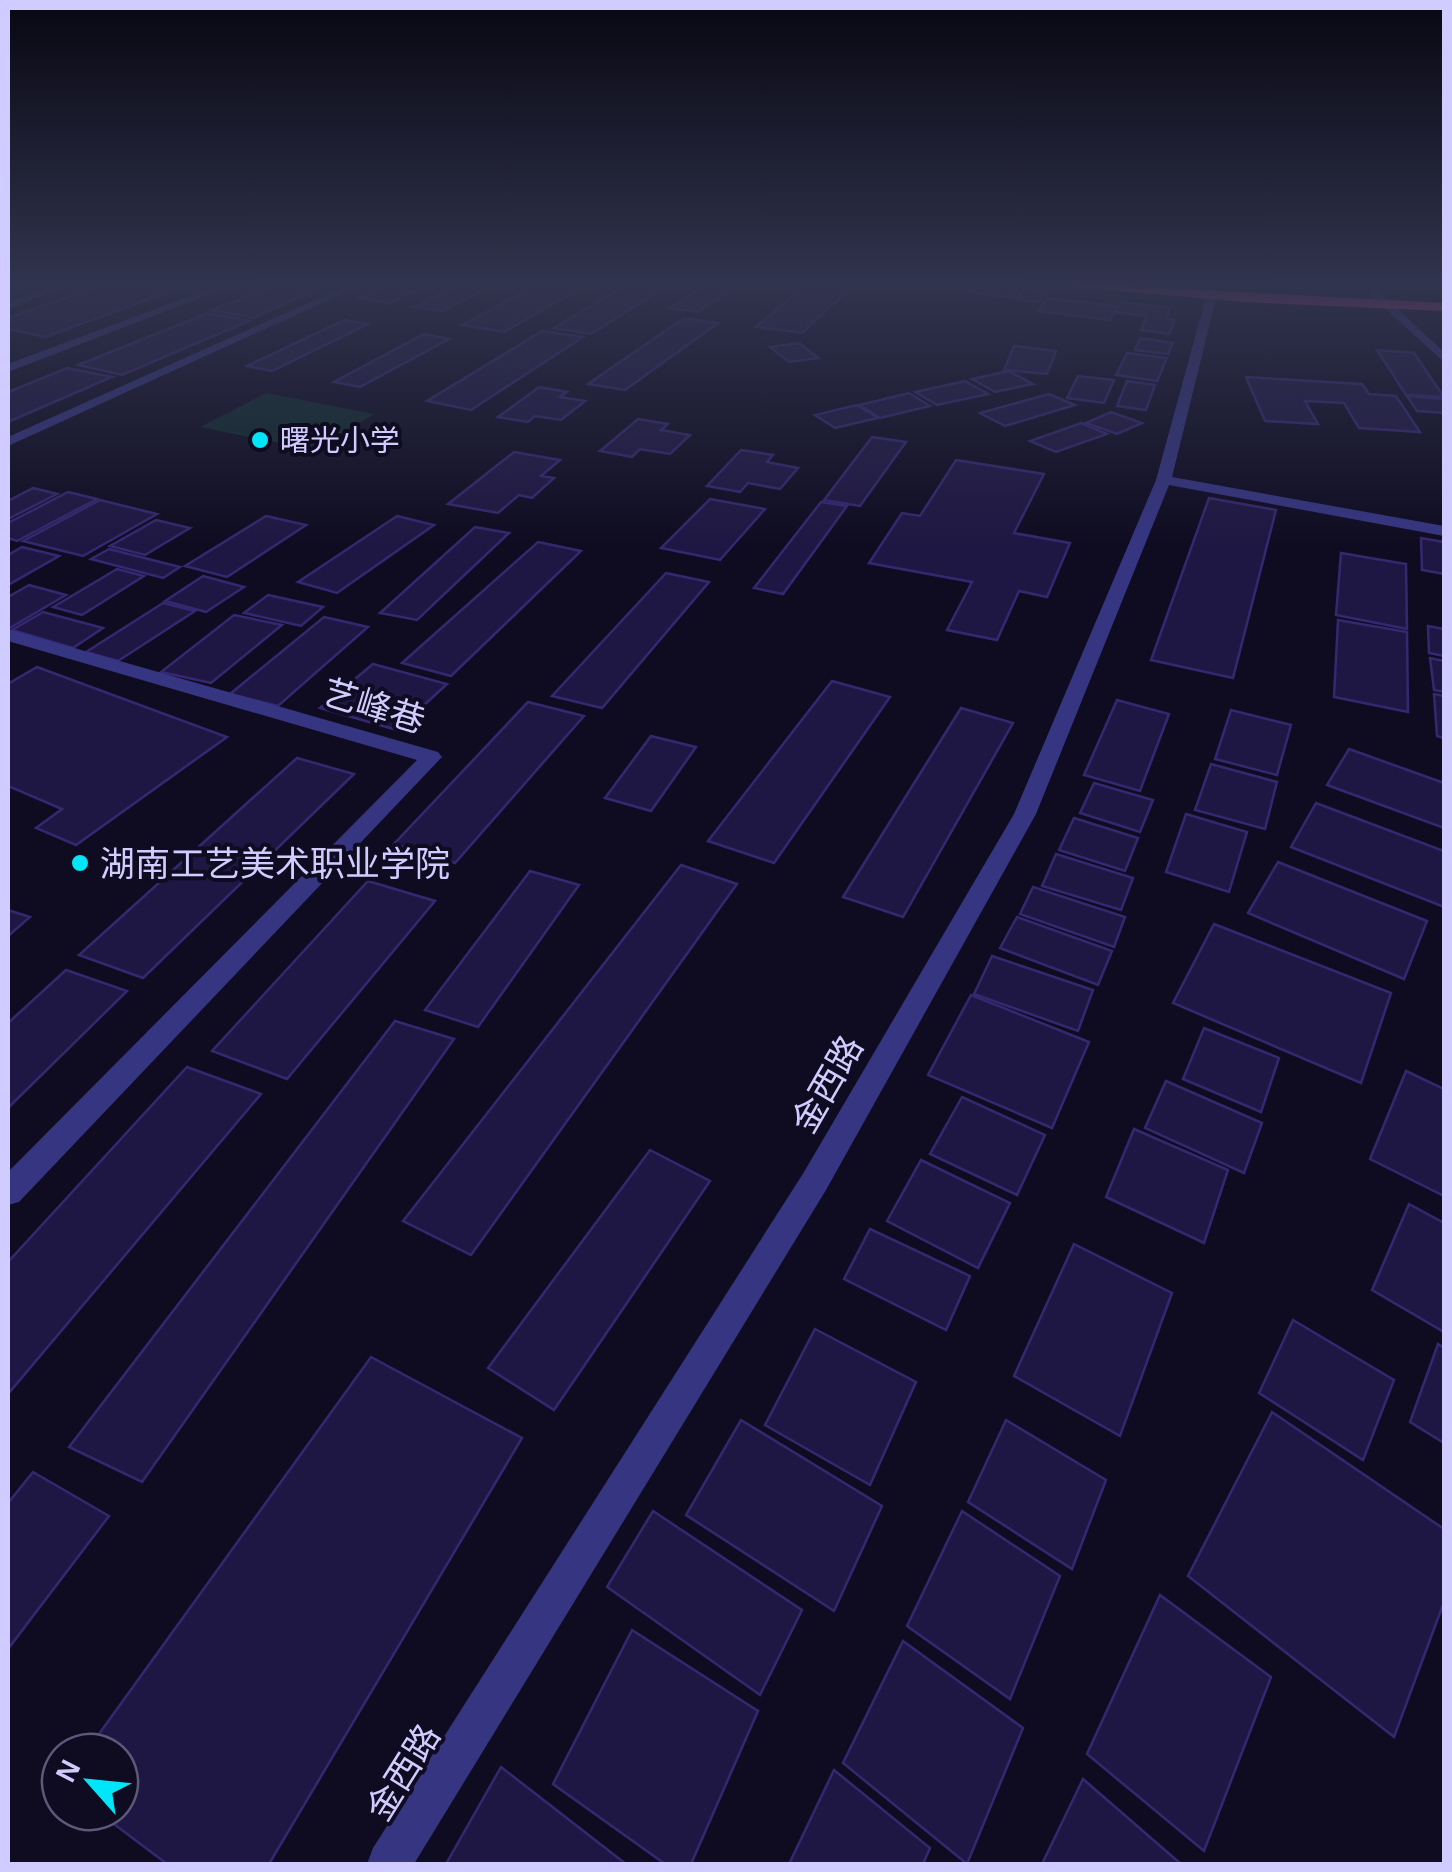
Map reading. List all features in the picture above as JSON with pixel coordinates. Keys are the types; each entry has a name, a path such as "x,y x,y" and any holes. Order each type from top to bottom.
{"street":[{"path":"8,442 167,370"},
{"name":"金西路","path":"389,1864 816,1181 1025,814 1164,480 1193,370"},
{"path":"1164,480 1444,531"},
{"name":"艺峰巷","path":"8,634 430,757 8,1192"}],"green space":[{"path":"266,393 375,414 312,450 200,427"}],"building":[{"path":"61,370 112,377 8,422 8,392"},
{"path":"102,370 133,370 122,375"},
{"path":"356,370 391,370 360,387 334,382"},
{"path":"477,370 532,370 471,410 427,401"},
{"path":"608,370 652,370 625,390 588,384"},
{"path":"1008,370 1048,370 1047,374"},
{"path":"1118,370 1162,370 1157,381 1116,375"},
{"path":"1390,370 1426,370 1444,397 1406,395"},
{"path":"1009,371 1033,384 995,392 972,379"},
{"path":"1078,376 1114,380 1104,403 1067,398"},
{"path":"1246,377 1362,384 1369,394 1396,396 1420,432 1359,428 1344,403 1305,401 1318,424 1265,421"},
{"path":"965,381 988,394 937,405 915,392"},
{"path":"1127,381 1155,385 1146,410 1117,406"},
{"path":"539,387 567,392 560,397 585,401 561,420 535,416 528,422 498,417"},
{"path":"909,393 930,406 880,418 859,405"},
{"path":"1049,394 1075,405 1005,426 980,413"},
{"path":"1407,396 1444,399 1444,413 1417,411"},
{"path":"857,405 878,418 835,428 815,415"},
{"path":"1111,412 1142,423 1117,434 1086,423"},
{"path":"638,419 668,424 661,430 690,435 670,454 640,449 632,457 600,451"},
{"path":"1081,423 1107,434 1056,452 1030,441"},
{"path":"872,437 906,442 860,506 824,500"},
{"path":"741,450 773,455 767,462 798,468 780,489 748,483 740,492 707,486"},
{"path":"514,452 560,460 541,476 554,478 532,498 519,495 498,513 448,504"},
{"path":"956,460 1044,474 1014,533 1070,543 1047,597 1019,591 997,640 947,630 972,582 869,563 902,513 920,516"},
{"path":"33,488 57,494 8,519 8,501"},
{"path":"68,492 97,499 17,541 8,538 8,523"},
{"path":"1209,498 1276,510 1233,678 1151,660"},
{"path":"710,499 765,509 720,560 661,548"},
{"path":"100,500 157,514 83,556 23,541"},
{"path":"821,502 847,506 783,594 754,588"},
{"path":"266,516 306,525 227,577 185,566"},
{"path":"397,516 434,525 337,593 298,582"},
{"path":"156,520 190,528 145,555 110,546"},
{"path":"475,527 509,533 417,620 380,613"},
{"path":"1421,538 1444,542 1444,574 1422,570"},
{"path":"538,542 581,551 451,676 402,663"},
{"path":"22,547 59,556 8,585 8,555"},
{"path":"109,549 180,567 163,578 91,559"},
{"path":"1341,553 1406,564 1407,629 1336,615"},
{"path":"117,569 144,576 82,615 53,607"},
{"path":"666,573 709,582 602,708 552,696"},
{"path":"203,576 244,587 206,612 165,601"},
{"path":"29,585 66,595 8,629 8,597"},
{"path":"268,595 323,607 301,626 244,613"},
{"path":"163,603 195,611 118,661 86,652"},
{"path":"43,612 103,628 73,648 12,630"},
{"path":"234,615 282,625 211,683 161,672"},
{"path":"324,617 368,627 278,706 230,694"},
{"path":"1338,620 1407,632 1408,712 1334,697"},
{"path":"1428,626 1444,629 1444,656 1429,653"},
{"path":"1430,658 1444,661 1444,692 1434,690"},
{"path":"373,664 447,684 397,730 320,708"},
{"path":"37,667 227,737 76,845 36,828 62,809 8,786 8,684"},
{"path":"832,681 890,697 774,863 708,841"},
{"path":"1434,694 1444,696 1444,738 1437,736"},
{"path":"1117,700 1169,714 1140,791 1084,775"},
{"path":"528,702 584,716 455,863 394,844"},
{"path":"961,708 1013,723 903,917 843,897"},
{"path":"1231,710 1291,725 1277,775 1215,759"},
{"path":"651,736 696,747 651,811 605,798"},
{"path":"1349,749 1444,783 1444,828 1327,785"},
{"path":"297,758 354,774 143,978 79,955"},
{"path":"1211,764 1277,782 1265,829 1195,810"},
{"path":"1094,783 1153,800 1140,832 1080,813"},
{"path":"1316,803 1444,851 1444,907 1291,847"},
{"path":"1186,814 1247,832 1229,892 1166,872"},
{"path":"1074,818 1138,838 1125,871 1059,850"},
{"path":"1056,854 1133,878 1121,910 1042,886"},
{"path":"1278,862 1427,921 1404,979 1248,913"},
{"path":"681,865 737,884 471,1255 403,1221"},
{"path":"530,871 579,885 478,1027 425,1010"},
{"path":"368,881 435,901 287,1079 212,1051"},
{"path":"1033,887 1125,917 1114,947 1020,914"},
{"path":"8,910 30,917 8,936"},
{"path":"1017,917 1112,951 1098,985 1000,948"},
{"path":"1214,924 1391,993 1361,1083 1173,1003"},
{"path":"992,956 1093,990 1078,1031 974,994"},
{"path":"66,970 127,991 8,1108 8,1023"},
{"path":"971,995 1089,1042 1052,1128 928,1075"},
{"path":"395,1021 454,1039 142,1482 69,1447"},
{"path":"1204,1028 1279,1058 1261,1112 1183,1079"},
{"path":"187,1067 261,1094 8,1394 8,1262"},
{"path":"1406,1071 1444,1089 1444,1196 1370,1159"},
{"path":"1166,1081 1262,1123 1244,1173 1145,1128"},
{"path":"962,1097 1045,1135 1017,1195 930,1154"},
{"path":"1134,1129 1228,1170 1204,1243 1106,1197"},
{"path":"650,1150 710,1181 554,1410 488,1368"},
{"path":"921,1160 1010,1203 978,1268 887,1221"},
{"path":"1409,1204 1444,1223 1444,1332 1372,1290"},
{"path":"870,1229 970,1276 946,1330 844,1279"},
{"path":"1074,1244 1172,1293 1120,1436 1014,1376"},
{"path":"1293,1320 1394,1380 1363,1460 1259,1393"},
{"path":"815,1329 916,1382 870,1485 765,1425"},
{"path":"1438,1344 1444,1348 1444,1443 1410,1422"},
{"path":"371,1357 522,1438 269,1864 167,1864 125,1832 140,1832 140,1732 100,1732"},
{"path":"1272,1412 1444,1529 1444,1602 1394,1737 1188,1576"},
{"path":"741,1420 882,1506 834,1611 686,1515"},
{"path":"1006,1420 1106,1480 1072,1569 968,1502"},
{"path":"33,1472 109,1516 8,1649 8,1503"},
{"path":"653,1511 802,1610 760,1695 607,1587"},
{"path":"962,1511 1060,1576 1010,1699 907,1626"},
{"path":"1160,1595 1271,1677 1204,1851 1087,1754"},
{"path":"632,1630 758,1711 691,1864 665,1864 553,1784"},
{"path":"903,1641 1023,1728 967,1864 843,1763"},
{"path":"501,1767 626,1864 446,1864"},
{"path":"834,1770 930,1848 923,1864 789,1864"},
{"path":"1083,1779 1181,1864 1042,1864"}],"place":[{"name":"曙光小学","path":"260,440"},
{"name":"湖南工艺美术职业学院","path":"80,863"}]}
